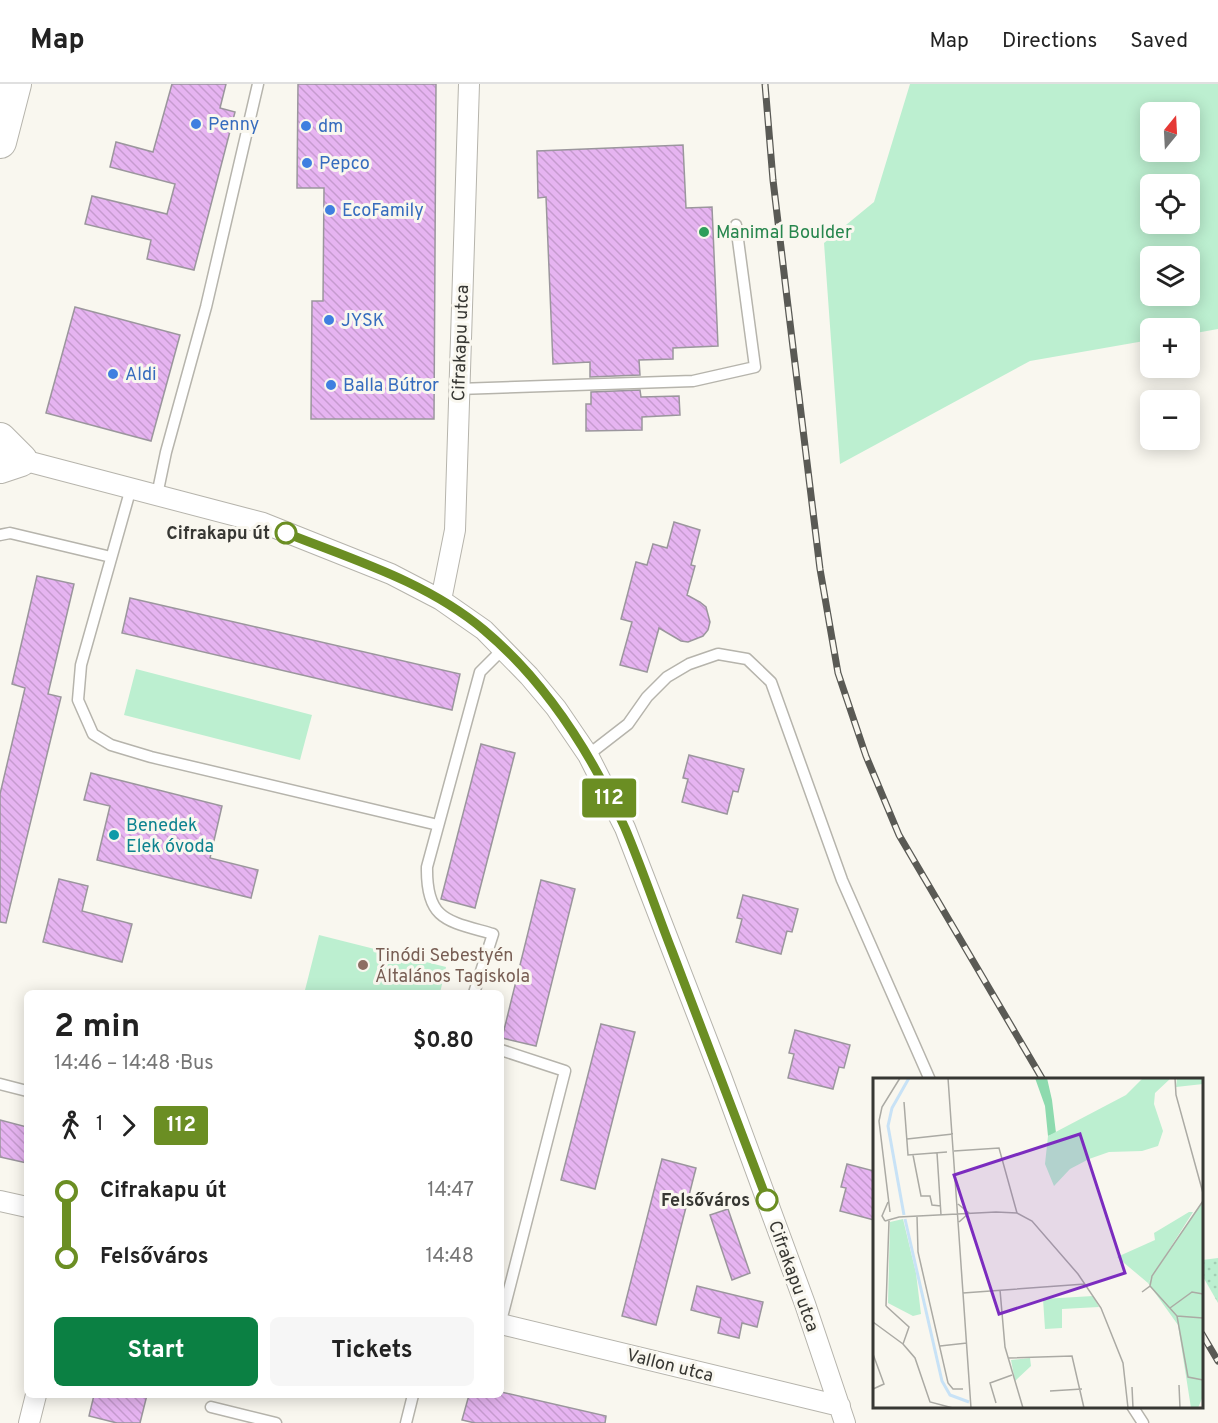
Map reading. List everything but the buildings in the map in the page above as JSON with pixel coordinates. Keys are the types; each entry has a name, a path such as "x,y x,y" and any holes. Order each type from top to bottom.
{"main road":[{"path":"0,142 15,84"}],"street":[{"name":"Cifrakapu utca","path":"441,600 455,531 469,84"},
{"name":"Cifrakapu utca","path":"5,455 263,524 392,574 441,600 484,630 556,708 588,755 625,828 717,1065 805,1304 842,1415"},
{"path":"0,1201 24,1206"},
{"name":"Vallon utca","path":"504,1324 842,1415"},
{"path":"29,1423 35,1398"}],"lane":[{"path":"157,495 166,452 206,307 258,84"},
{"path":"458,389 693,381 755,367 736,225"},
{"path":"131,489 81,665 78,700 93,734 111,745 151,757 438,825"},
{"path":"0,535 10,533 111,557"},
{"path":"475,990 494,934 456,923 435,911 427,888 427,867 480,672 503,649"},
{"path":"588,755 628,724 647,698 667,677 689,664 718,654 747,659 771,682 842,880 929,1078"},
{"path":"504,1051 565,1071 504,1311"},
{"path":"0,1084 24,1090"},
{"path":"406,1423 412,1398"},
{"path":"211,1407 276,1423"},
{"path":"1133,1408 1143,1423"}],"green space":[{"path":"910,84 1218,84 1218,329 1200,332 1200,318 1140,318 1140,342 1030,361 840,464 824,243 874,202"},
{"path":"136,669 312,715 300,760 124,715"},
{"path":"319,935 446,967 441,990 305,990"},
{"path":"1218,1258 1218,1303 1203,1277 1203,1260"}],"railway":[{"path":"765,84 773,180 820,569 838,673 866,756 899,835 1042,1078"},
{"path":"1203,1336 1218,1361"}],"bus line":[{"name":"112","path":"286,533 392,574 441,600 484,630 529,676 556,708 588,755 625,828 767,1200"}],"place":[{"name":"Penny","path":"196,124"},
{"name":"dm","path":"306,126"},
{"name":"Pepco","path":"307,163"},
{"name":"EcoFamily","path":"330,210"},
{"name":"Manimal Boulder","path":"704,232"},
{"name":"JYSK","path":"329,320"},
{"name":"Aldi","path":"113,374"},
{"name":"Balla Bútror","path":"331,385"},
{"name":"Cifrakapu út","path":"286,533"},
{"name":"Benedek Elek óvoda","path":"114,835"},
{"name":"Tinódi Sebestyén Általános Tagiskola","path":"363,965"},
{"name":"Felsőváros","path":"767,1200"}]}
